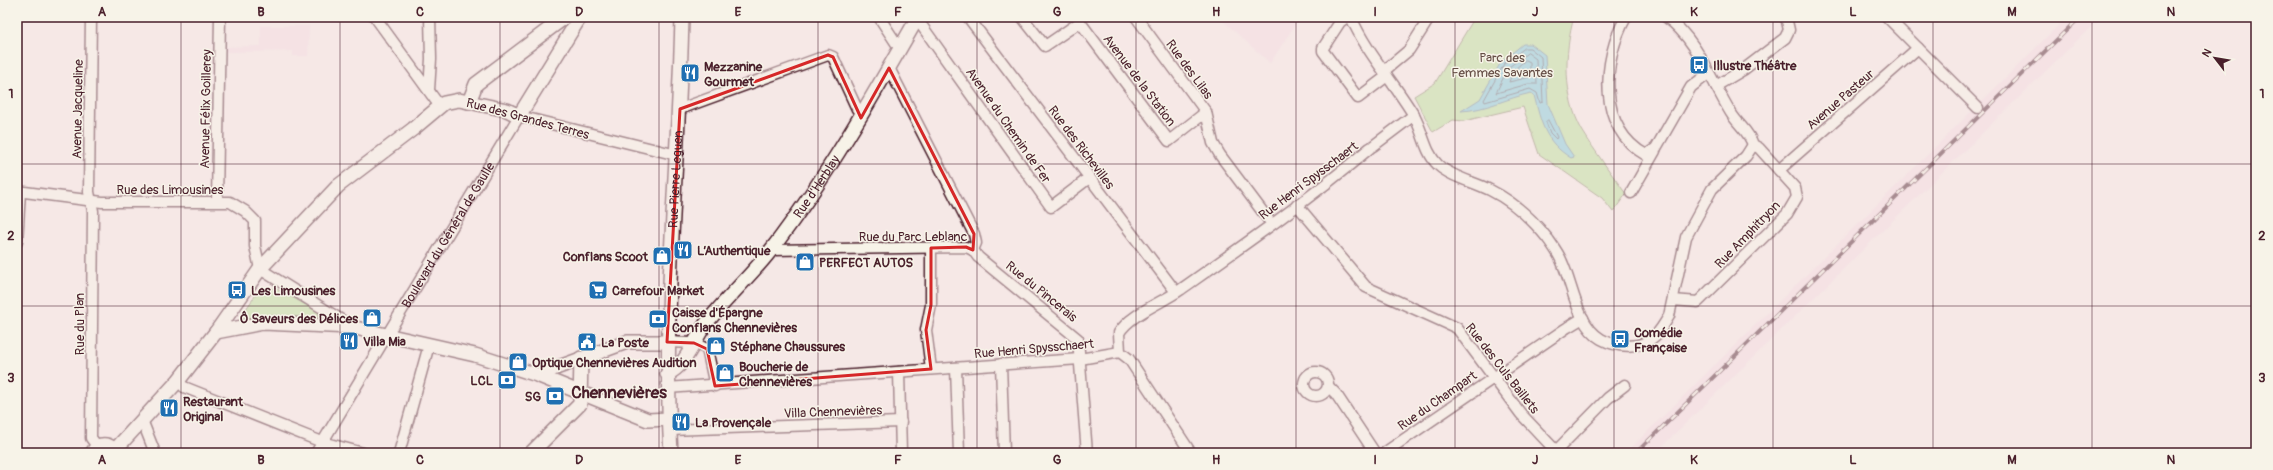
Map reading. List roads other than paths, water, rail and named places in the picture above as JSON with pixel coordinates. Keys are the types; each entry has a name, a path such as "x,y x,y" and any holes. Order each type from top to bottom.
{"main road":[{"path":"469,102 476,84 565,17"},
{"name":"Rue Pierre Leguen","path":"671,453 667,388 667,342 680,109 682,17"},
{"name":"Boulevard du Général de Gaulle","path":"519,116 579,18"},
{"name":"Rue d'Herblay","path":"667,374 677,370 705,326 771,250 815,188 864,112 918,18"},
{"name":"Rue des Grandes Terres","path":"439,105 455,100 507,110 519,116"},
{"path":"95,450 105,445 115,452 178,381 216,332 260,269 338,186 413,129 439,105"},
{"path":"233,306 234,317 241,327"},
{"path":"216,332 263,324 322,324 351,327 475,355 537,375 648,420 669,424"},
{"path":"537,375 627,342 667,342"},
{"path":"531,453 579,406 581,393 581,358"}],"street":[{"name":"Avenue Jacqueline","path":"90,201 91,17"},
{"name":"Avenue Félix Goillerey","path":"217,201 220,17"},
{"path":"376,17 439,105"},
{"path":"429,90 431,68 430,17"},
{"path":"879,17 900,49"},
{"name":"Rue des Richevilles","path":"968,17 1176,292"},
{"name":"Avenue de la Station","path":"1022,17 1045,46 1080,22 1169,141 1206,112"},
{"name":"Rue des Lilas","path":"1136,17 1206,112 1209,130 1220,154 1268,219"},
{"path":"1347,17 1340,22 1322,48 1358,98 1409,50 1430,17"},
{"path":"1351,17 1358,35 1414,115 1427,150 1439,165 1491,190 1509,202 1533,222 1548,240 1562,261 1583,318 1590,329 1601,339 1616,345 1632,346 1655,337 1669,316 1686,237 1712,189 1746,156 1753,145 1750,135 1731,114 1691,42 1670,18"},
{"path":"1626,17 1617,35 1610,56 1608,81 1611,110 1617,126 1636,149 1646,155 1656,148"},
{"path":"1716,86 1743,70 1785,38 1789,30 1786,17"},
{"path":"1887,17 1978,108"},
{"name":"Avenue du Chemin de Fer","path":"918,18 1051,207 1089,178"},
{"name":"Avenue Pasteur","path":"1779,170 1918,48"},
{"path":"680,109 828,55 833,57 857,109 864,112"},
{"path":"416,73 424,72 431,68"},
{"name":"Rue du Parc Leblanc","path":"771,250 966,247 973,250 976,243 974,234 889,68"},
{"path":"1631,193 1691,87 1708,74"},
{"name":"Rue Henri Spysschaert","path":"667,388 715,386 1080,359 1120,352 1119,333 1122,327 1176,292 1297,205 1414,115"},
{"name":"Rue des Grandes Terres","path":"519,116 677,155"},
{"name":"Boulevard du Général de Gaulle","path":"316,453 519,116"},
{"name":"Rue Amphitryon","path":"1673,300 1698,302 1787,214 1796,197 1795,188 1759,148 1753,145"},
{"name":"Rue des Limousines","path":"18,191 90,201 230,202 245,211 255,220 255,246 260,269"},
{"path":"17,242 18,191"},
{"name":"Rue du Plan","path":"90,201 93,211 92,438 95,450"},
{"name":"Rue des Culs Baillets","path":"1297,205 1366,287 1457,328 1521,414 1556,451 1608,398 1625,384"},
{"path":"931,248 931,305 926,330 931,369"},
{"name":"Rue du Pincerais","path":"973,250 978,257 1078,339 1087,453"},
{"path":"260,269 351,327"},
{"path":"322,324 326,311"},
{"name":"Rue du Champart","path":"1384,453 1583,318"},
{"path":"667,342 694,343 707,349 715,386"},
{"path":"399,453 430,345"},
{"path":"1120,352 1129,359 1191,453"},
{"path":"1001,364 1004,453"},
{"path":"956,368 959,453"},
{"name":"Villa Chennevières","path":"899,372 901,453"},
{"path":"178,381 184,387 322,442 363,453"},
{"path":"1328,387 1336,394 1375,453"},
{"path":"142,420 155,453"},
{"name":"Villa Chennevières","path":"669,424 901,422"}],"water":[{"path":"1523,44 1531,44 1545,55 1548,104 1565,144 1574,157 1571,158 1562,152 1545,131 1534,95 1531,93 1488,106 1461,111 1480,99 1501,62"}],"railway":[{"path":"1636,453 2080,17"}],"place":[{"name":"Illustre Théâtre","path":"1699,65"},
{"name":"Mezzanine Gourmet","path":"690,73"},
{"name":"L’Authentique","path":"683,250"},
{"name":"Conflans Scoot","path":"662,256"},
{"name":"PERFECT AUTOS","path":"805,262"},
{"name":"Les Limousines","path":"237,290"},
{"name":"Carrefour Market","path":"598,290"},
{"name":"Ô Saveurs des Délices","path":"372,318"},
{"name":"Caisse d'Épargne Conflans Chennevières","path":"658,319"},
{"name":"Comédie Française","path":"1620,339"},
{"name":"Villa Mia","path":"349,341"},
{"name":"La Poste","path":"587,342"},
{"name":"Stéphane Chaussures","path":"716,346"},
{"name":"Optique Chennevières Audition","path":"518,362"},
{"name":"Boucherie de Chennevières","path":"725,373"},
{"name":"LCL","path":"507,380"},
{"name":"SG","path":"555,396"},
{"name":"Restaurant Original","path":"169,408"},
{"name":"La Provençale","path":"681,422"}],"district":[{"name":"Chennevières","path":"619,392"}],"park label":[{"name":"Parc des Femmes Savantes","path":"1502,64"}]}
